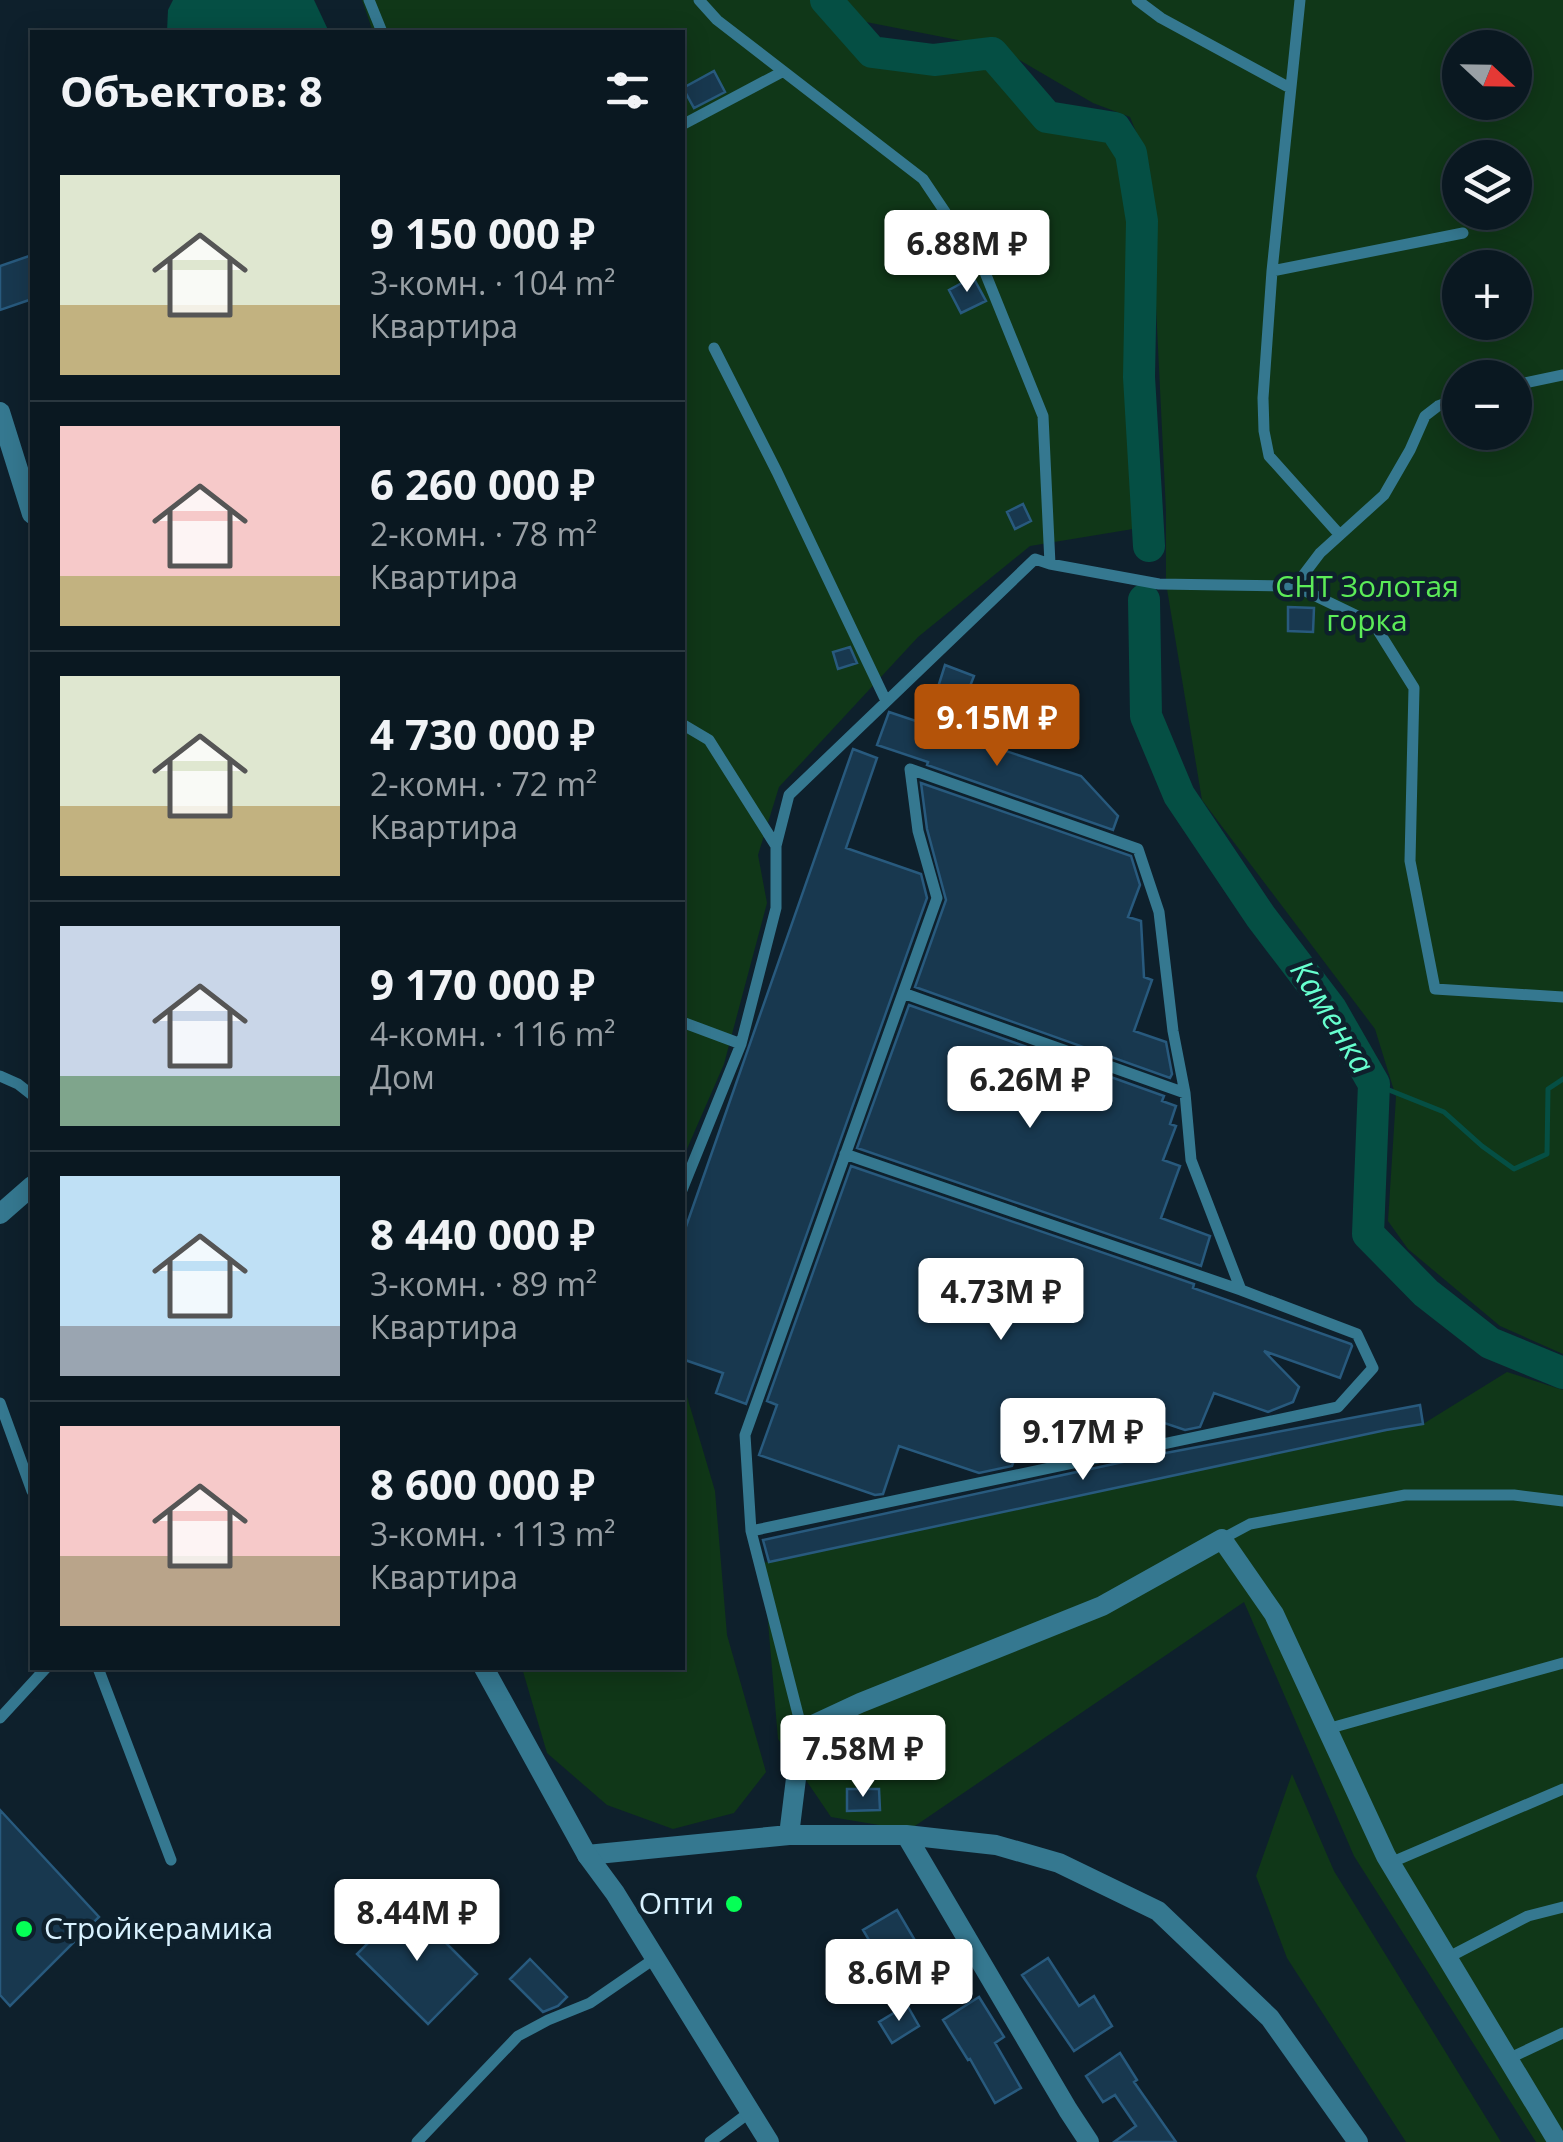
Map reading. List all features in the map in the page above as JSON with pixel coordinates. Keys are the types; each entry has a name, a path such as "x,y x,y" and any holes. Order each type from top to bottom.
{"street":[{"path":"0,412 30,508"},
{"path":"0,1214 30,1188"},
{"path":"789,1836 802,1730 860,1702 1102,1606 1222,1539 1274,1614 1390,1863 1558,2142"},
{"path":"485,1670 587,1855 615,1892 769,2142"},
{"path":"587,1855 789,1836 906,1835 996,1845 1059,1863 1158,1911 1270,2018 1358,2142"},
{"path":"906,1835 1089,2142"}],"lane":[{"path":"369,0 381,30"},
{"path":"699,0 782,72 923,180 984,270 1043,416 1050,564"},
{"path":"1136,0 1160,18 1290,88"},
{"path":"1300,0 1272,270 1262,398 1264,431 1269,456 1339,534"},
{"path":"685,123 782,72"},
{"path":"1272,270 1463,232"},
{"path":"714,348 886,701"},
{"path":"1532,381 1563,374"},
{"path":"1295,586 1320,552 1384,495 1424,416 1442,405"},
{"path":"685,1183 742,1044 776,908 776,846 789,794 1035,559 1160,584 1295,586 1374,624 1414,688 1410,862 1435,989 1563,997"},
{"path":"685,726 708,740 776,846"},
{"path":"802,1730 751,1531 745,1435 937,898 918,830 910,769 1138,849 1158,912 1192,1160 1241,1290"},
{"path":"903,993 1185,1093"},
{"path":"685,1023 742,1044"},
{"path":"0,1076 30,1089"},
{"path":"751,1531 1338,1406 1373,1368 1358,1334 845,1154"},
{"path":"0,1403 30,1486"},
{"path":"1222,1539 1250,1524 1405,1495 1514,1495 1563,1501"},
{"path":"1327,1728 1563,1663"},
{"path":"0,1718 44,1670"},
{"path":"99,1670 171,1860"},
{"path":"1390,1863 1563,1788"},
{"path":"1447,1958 1528,1916 1563,1907"},
{"path":"417,2142 518,2036 590,2003 654,1959"},
{"path":"1508,2059 1563,2033"},
{"path":"710,2142 750,2112"}],"green space":[{"path":"362,0 815,0 866,57 936,71 990,62 1048,128 1111,135 1125,160 1133,227 1129,376 1133,529 1030,546 918,637 779,787 758,855 767,903 724,1064 685,1153 685,30 372,30"},
{"name":"СНТ Золотая горка","path":"846,0 1563,0 1563,1354 1500,1326 1408,1249 1388,1221 1396,1097 1375,1029 1202,800 1166,583 1149,164 1130,117 1093,103 999,48 866,22"},
{"path":"1507,1372 1563,1390 1563,2142 1536,2142 1354,1856 1244,1602 909,1830 831,1817 778,1739 763,1563 1423,1424"},
{"path":"685,1390 715,1491 727,1635 766,1772 734,1813 673,1829 607,1805 547,1753 523,1670 685,1670"},
{"path":"1292,1774 1334,1871 1501,2142 1406,2142 1287,1958 1256,1876"}],"shaded area":[{"path":"173,0 314,0 328,30 167,30"}],"building":[{"path":"714,71 725,92 694,108 685,87"},
{"path":"30,256 30,300 0,310 0,266"},
{"path":"973,277 986,301 961,313 949,290"},
{"path":"1023,504 1031,521 1015,529 1007,512"},
{"path":"1288,607 1314,608 1313,632 1288,631"},
{"path":"850,647 857,663 838,669 833,652"},
{"path":"945,665 974,676 967,694 939,684"},
{"path":"889,712 1081,776 1118,816 1113,830 877,745"},
{"path":"853,749 877,758 846,848 921,874 927,898 746,1404 716,1393 723,1373 685,1360 685,1229"},
{"path":"921,783 1131,856 1140,885 1128,917 1141,921 1144,977 1152,980 1134,1031 1166,1042 1170,1078 915,987 946,900 927,829"},
{"path":"909,1005 1164,1096 1162,1101 1176,1106 1170,1124 1176,1126 1163,1160 1180,1166 1161,1218 1210,1236 1201,1266 857,1148"},
{"path":"851,1166 1194,1284 1193,1288 1351,1344 1340,1378 1264,1351 1299,1387 1293,1402 1268,1412 1214,1393 1200,1427 1185,1430 1126,1410 1115,1445 1081,1452 1024,1432 1012,1466 979,1473 899,1446 883,1494 875,1495 759,1455 777,1405 767,1401"},
{"path":"1420,1405 1423,1424 769,1562 763,1540 1155,1455"},
{"path":"847,1789 879,1789 880,1810 847,1811"},
{"path":"0,1810 99,1917 10,2006 0,1995"},
{"path":"407,1904 477,1974 428,2024 357,1954"},
{"path":"897,1910 923,1954 889,1974 863,1930"},
{"path":"1048,1958 1079,2006 1094,1996 1112,2026 1074,2051 1022,1975"},
{"path":"530,1959 567,1997 558,2006 543,2012 510,1979"},
{"path":"979,1997 1004,2037 995,2043 1021,2088 995,2103 943,2020"},
{"path":"907,2005 919,2026 892,2043 879,2022"},
{"path":"1120,2053 1137,2080 1134,2082 1176,2142 1114,2142 1136,2126 1115,2095 1103,2102 1086,2076"}],"waterway":[{"name":"Каменка","path":"826,0 872,52 934,60 992,53 1047,117 1115,128 1131,153 1142,221 1139,377 1149,546"},
{"name":"Каменка","path":"1144,600 1146,716 1179,795 1261,917 1331,1009 1374,1084 1368,1234 1426,1293 1490,1343 1563,1373"},
{"path":"1374,1084 1444,1112 1514,1169 1547,1154 1548,1089 1563,1079"}],"place":[{"name":"Опти","path":"734,1904"},
{"name":"Стройкерамика","path":"24,1929"}]}
